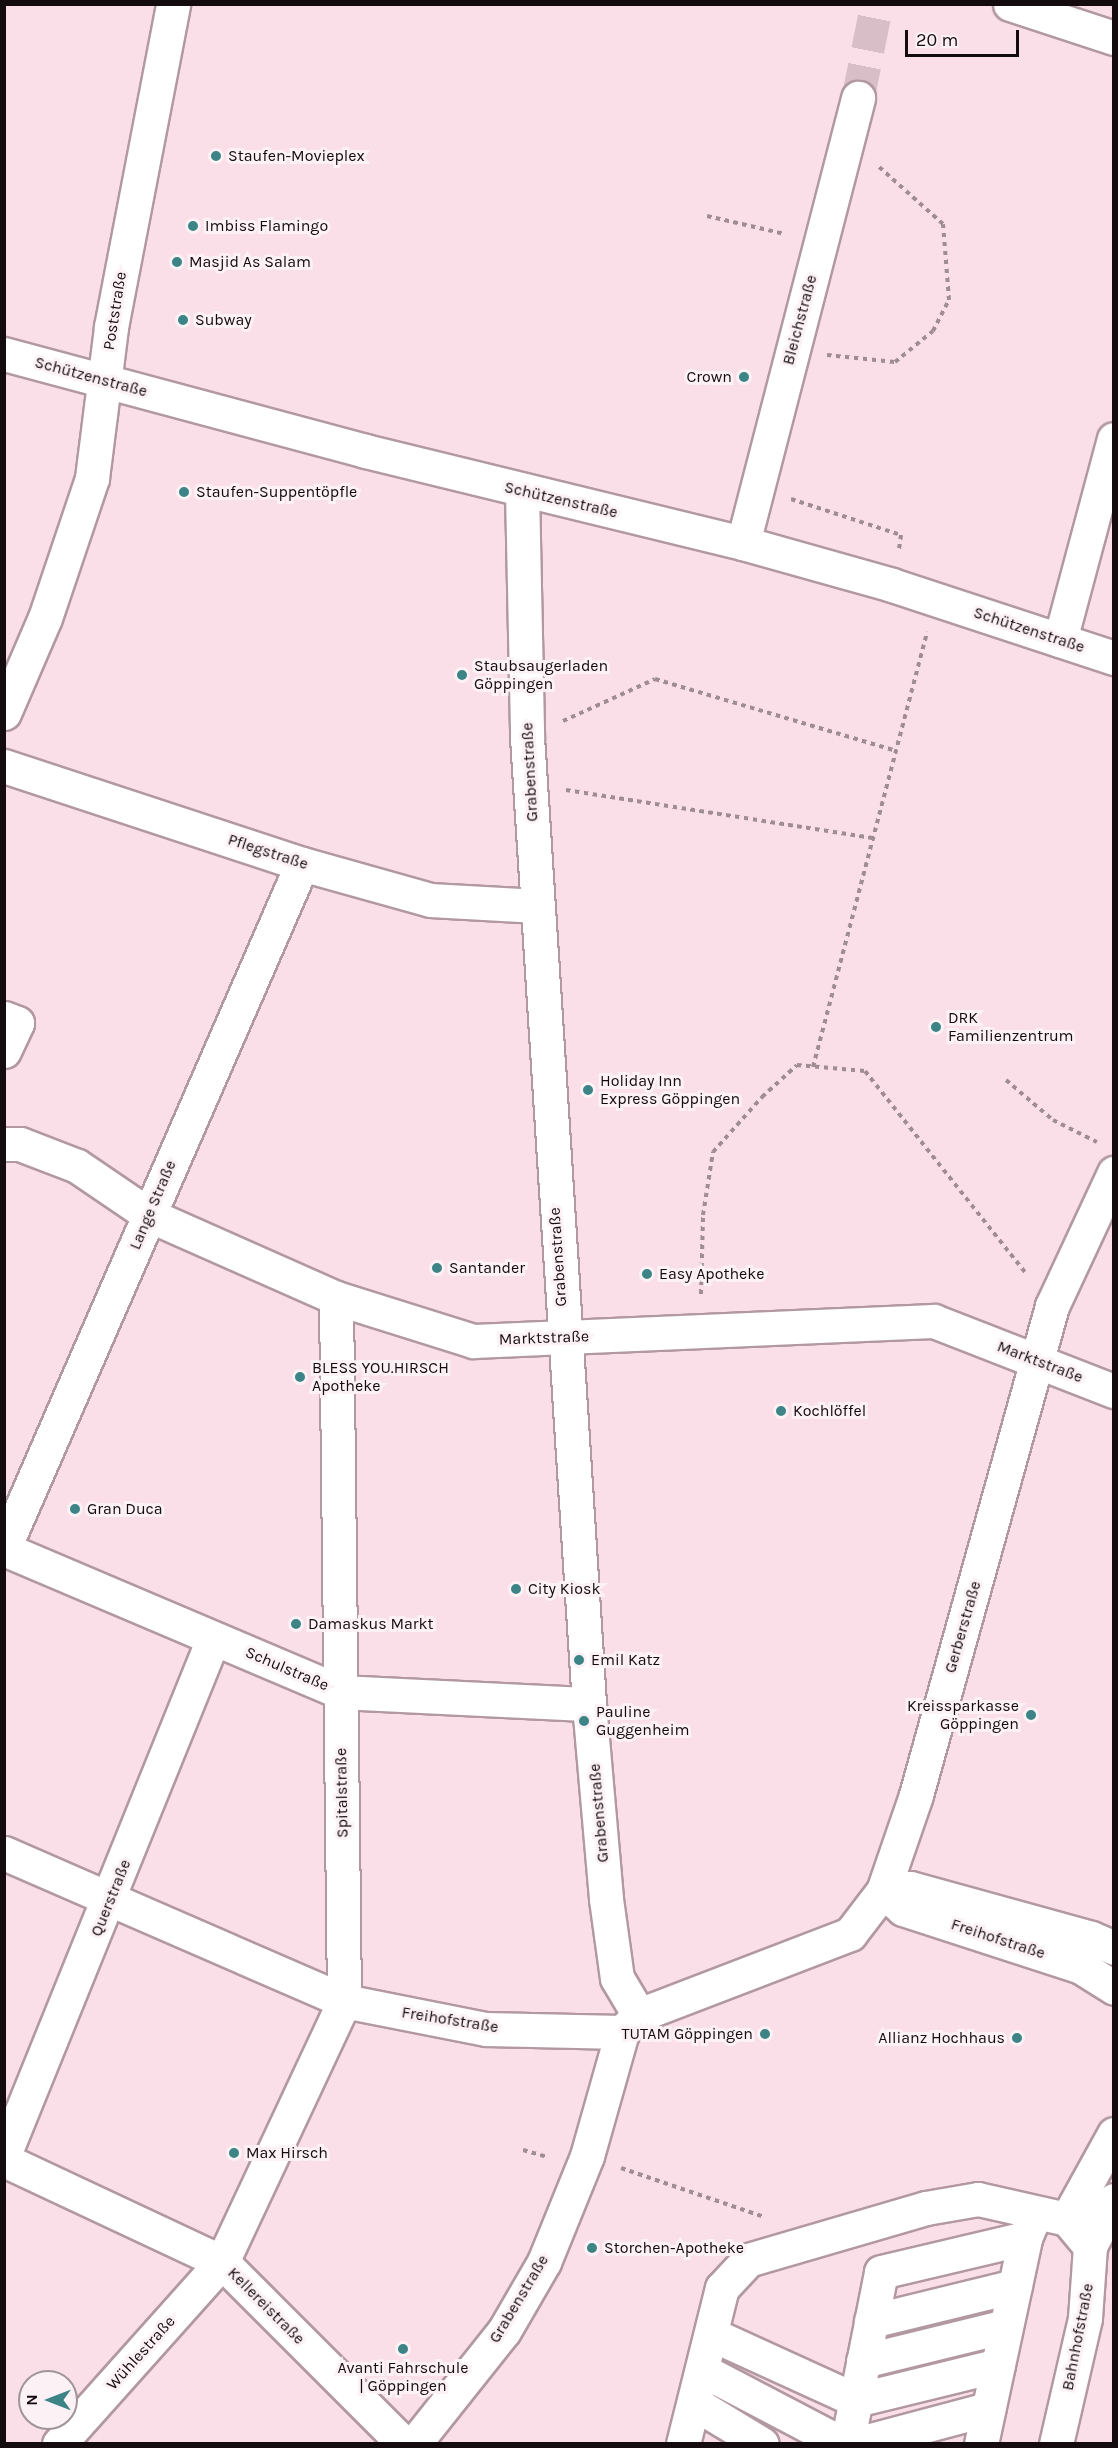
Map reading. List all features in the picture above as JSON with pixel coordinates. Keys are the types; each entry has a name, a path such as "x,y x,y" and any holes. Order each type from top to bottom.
{"street":[{"name":"Poststraße","path":"4,713 45,618 92,478 105,381 144,141 173,4"},
{"path":"1010,4 1113,38"},
{"name":"Bleichstraße","path":"742,543 858,98"},
{"name":"Schützenstraße","path":"4,354 522,491 742,543 892,585 1113,658"},
{"path":"1060,640 1113,439"},
{"name":"Grabenstraße","path":"414,2444 504,2331 544,2262 587,2156 631,2023 617,1978 606,1899 589,1704 563,1337 527,737 522,491"},
{"name":"Pflegstraße","path":"4,766 302,864 430,900 537,906"},
{"name":"Lange Straße","path":"4,1548 302,864"},
{"path":"4,1018 17,1023 4,1052"},
{"name":"Marktstraße","path":"4,1144 20,1144 77,1166 149,1215 336,1298 473,1341 934,1321 1113,1391"},
{"name":"Gerberstraße","path":"883,1891 916,1795 1052,1306 1108,1159"},
{"name":"Spitalstraße","path":"222,2262 344,2001 336,1298"},
{"name":"Schulstraße","path":"4,1548 341,1692 441,1700 589,1704"},
{"name":"Querstraße","path":"4,2155 111,1899 213,1639"},
{"name":"Freihofstraße","path":"4,1853 344,2001 486,2029 631,2023 850,1934 883,1891 910,1888 1091,1938 1113,1948"},
{"name":"Freihofstraße","path":"883,1891 903,1909 1080,1966 1113,1988"},
{"path":"981,2444 1015,2286 1043,2222 1113,2134"},
{"name":"Kellereistraße","path":"4,2160 222,2262 404,2444"},
{"path":"683,2444 722,2288 748,2260 947,2204 978,2199 1043,2222 1090,2246"},
{"name":"Bahnhofstraße","path":"1056,2444 1085,2318 1090,2246 1113,2200"},
{"path":"847,2444 880,2272 1043,2222"},
{"name":"Wühlestraße","path":"59,2444 222,2262"},
{"path":"871,2321 1015,2286"},
{"path":"863,2361 1006,2326"},
{"path":"711,2334 856,2400 998,2365"},
{"path":"702,2370 843,2444"},
{"path":"694,2403 762,2444"},
{"path":"856,2444 988,2409"}],"path":[{"path":"792,351 895,362 933,331 949,300 943,224 848,138"},
{"path":"707,216 820,243"},
{"path":"756,487 901,535 892,585"},
{"path":"813,1067 936,600"},
{"path":"527,737 655,679 896,751"},
{"path":"530,785 874,838"},
{"path":"701,1331 703,1215 713,1152 762,1097 797,1065 865,1071 1052,1306"},
{"path":"1006,1080 1053,1120 1108,1159"},
{"path":"587,2156 766,2218"}],"tunnel":[{"path":"858,98 877,4"}],"place":[{"name":"Staufen-Movieplex","path":"216,156"},
{"name":"Imbiss Flamingo","path":"193,226"},
{"name":"Masjid As Salam","path":"177,262"},
{"name":"Subway","path":"183,320"},
{"name":"Crown","path":"744,377"},
{"name":"Staufen-Suppentöpfle","path":"184,492"},
{"name":"Staubsaugerladen Göppingen","path":"462,675"},
{"name":"DRK Familienzentrum","path":"936,1027"},
{"name":"Holiday Inn Express Göppingen","path":"588,1090"},
{"name":"Santander","path":"437,1268"},
{"name":"Easy Apotheke","path":"647,1274"},
{"name":"BLESS YOU.HIRSCH Apotheke","path":"300,1377"},
{"name":"Kochlöffel","path":"781,1411"},
{"name":"Gran Duca","path":"75,1509"},
{"name":"City Kiosk","path":"516,1589"},
{"name":"Damaskus Markt","path":"296,1624"},
{"name":"Emil Katz","path":"579,1660"},
{"name":"Kreissparkasse Göppingen","path":"1031,1715"},
{"name":"Pauline Guggenheim","path":"584,1721"},
{"name":"TUTAM Göppingen","path":"765,2034"},
{"name":"Allianz Hochhaus","path":"1017,2038"},
{"name":"Max Hirsch","path":"234,2153"},
{"name":"Storchen-Apotheke","path":"592,2248"},
{"name":"Avanti Fahrschule | Göppingen","path":"403,2349"}]}
